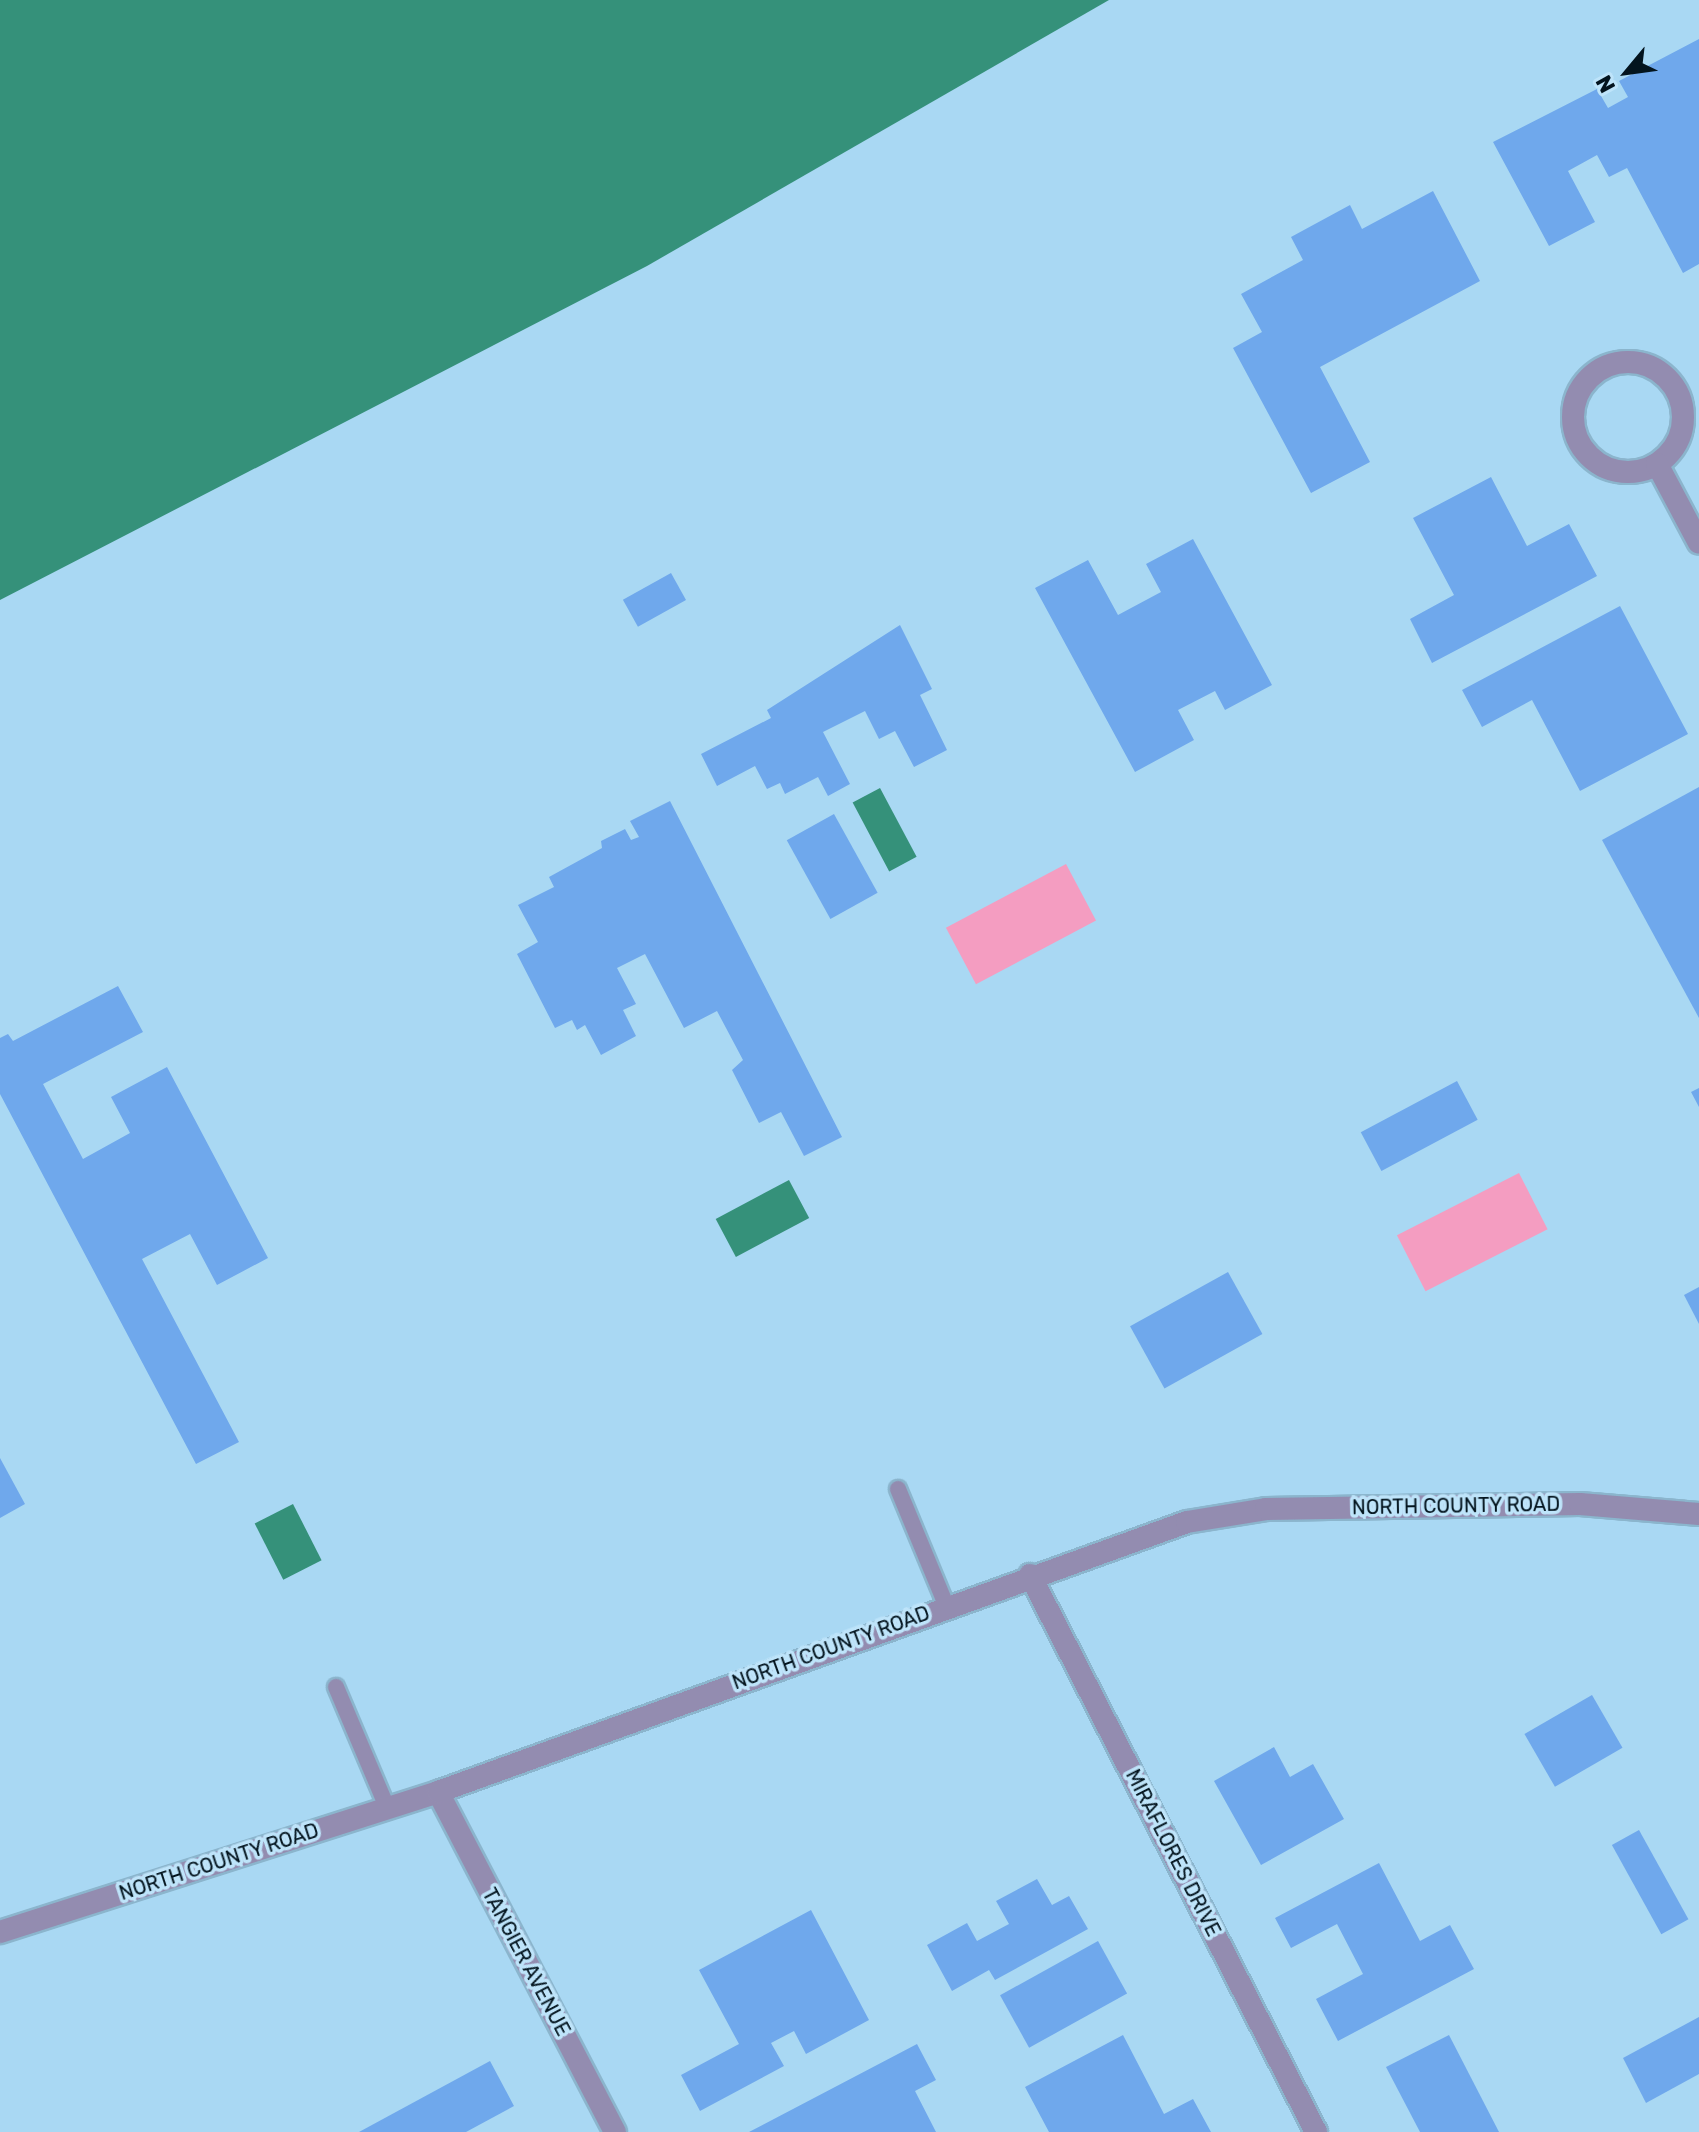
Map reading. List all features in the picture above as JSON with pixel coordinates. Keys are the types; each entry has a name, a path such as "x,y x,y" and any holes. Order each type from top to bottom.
{"street":[{"path":"1628,362 1672,384 1682,431 1657,464 1616,472 1586,454 1572,421 1582,386 1594,373 1628,362"},
{"path":"1657,464 1699,543"},
{"name":"NORTH COUNTY ROAD","path":"0,1932 438,1792 946,1605 1187,1522 1266,1509 1580,1504 1695,1512"},
{"name":"MIRAFLORES DRIVE","path":"1030,1575 1316,2132"},
{"name":"TANGIER AVENUE","path":"438,1792 615,2132"}],"lane":[{"path":"898,1489 946,1605"},
{"path":"336,1687 387,1807"}],"shaded area":[{"path":"0,0 1109,0 647,266 0,600"},
{"path":"880,788 917,857 889,871 853,803"},
{"path":"1066,864 1096,921 976,984 946,928"},
{"path":"1519,1173 1548,1229 1426,1291 1397,1235"},
{"path":"789,1180 809,1218 736,1257 716,1219"},
{"path":"293,1504 322,1560 283,1580 255,1524"}],"building":[{"path":"1699,39 1699,264 1683,273 1627,168 1609,177 1597,155 1568,171 1595,222 1549,246 1493,142 1597,89 1608,108 1628,97 1619,81"},
{"path":"1433,191 1480,281 1320,367 1370,462 1311,493 1233,348 1262,332 1241,294 1303,260 1291,237 1350,205 1362,229"},
{"path":"1491,477 1527,546 1569,524 1597,576 1432,663 1410,619 1454,595 1413,518"},
{"path":"1193,539 1272,685 1225,710 1215,691 1178,710 1194,740 1135,772 1035,588 1088,560 1118,615 1161,592 1146,564"},
{"path":"671,573 686,600 638,627 623,600"},
{"path":"1620,606 1688,734 1580,791 1532,700 1482,727 1462,690"},
{"path":"900,625 932,689 920,695 947,750 914,767 895,731 879,739 865,711 823,732 850,784 828,796 818,777 785,794 780,783 767,789 755,766 717,786 701,754 771,718 767,710"},
{"path":"1699,787 1699,1018 1602,840"},
{"path":"670,801 842,1137 804,1156 781,1112 759,1123 732,1070 743,1060 717,1011 684,1028 645,954 617,968 636,1004 623,1010 636,1036 601,1055 585,1025 577,1030 572,1020 555,1028 517,954 538,942 518,905 554,887 549,877 602,848 601,841 625,829 631,840 639,837 630,821"},
{"path":"834,814 878,893 830,919 787,840"},
{"path":"118,986 143,1032 43,1084 83,1159 130,1133 111,1097 167,1067 268,1258 217,1285 190,1234 142,1259 239,1442 196,1464 0,1094 0,1038 8,1034 13,1041"},
{"path":"1457,1081 1478,1120 1381,1171 1361,1132"},
{"path":"1699,1088 1699,1107 1691,1092"},
{"path":"1228,1272 1262,1334 1164,1388 1130,1326"},
{"path":"1699,1287 1699,1324 1684,1295"},
{"path":"0,1458 25,1504 0,1518"},
{"path":"1592,1695 1622,1748 1555,1787 1524,1734"},
{"path":"1274,1747 1290,1777 1313,1764 1344,1819 1261,1865 1214,1781"},
{"path":"1639,1830 1688,1919 1661,1934 1612,1845"},
{"path":"1379,1863 1420,1941 1450,1925 1474,1969 1338,2041 1316,1999 1363,1974 1337,1924 1291,1948 1275,1918"},
{"path":"1037,1879 1052,1905 1069,1896 1088,1929 995,1980 989,1970 952,1991 927,1945 967,1923 977,1941 1009,1924 996,1901"},
{"path":"811,1910 869,2020 806,2054 794,2031 771,2043 784,2066 700,2111 681,2075 739,2044 699,1970"},
{"path":"1098,1941 1127,1993 1029,2048 1000,1995"},
{"path":"1699,2017 1699,2074 1646,2103 1623,2058"},
{"path":"1123,2035 1164,2114 1193,2099 1211,2132 1049,2132 1025,2087"},
{"path":"1449,2035 1499,2132 1420,2132 1386,2067"},
{"path":"917,2044 936,2080 915,2091 936,2132 749,2132"},
{"path":"490,2061 514,2106 466,2132 359,2132"}]}
